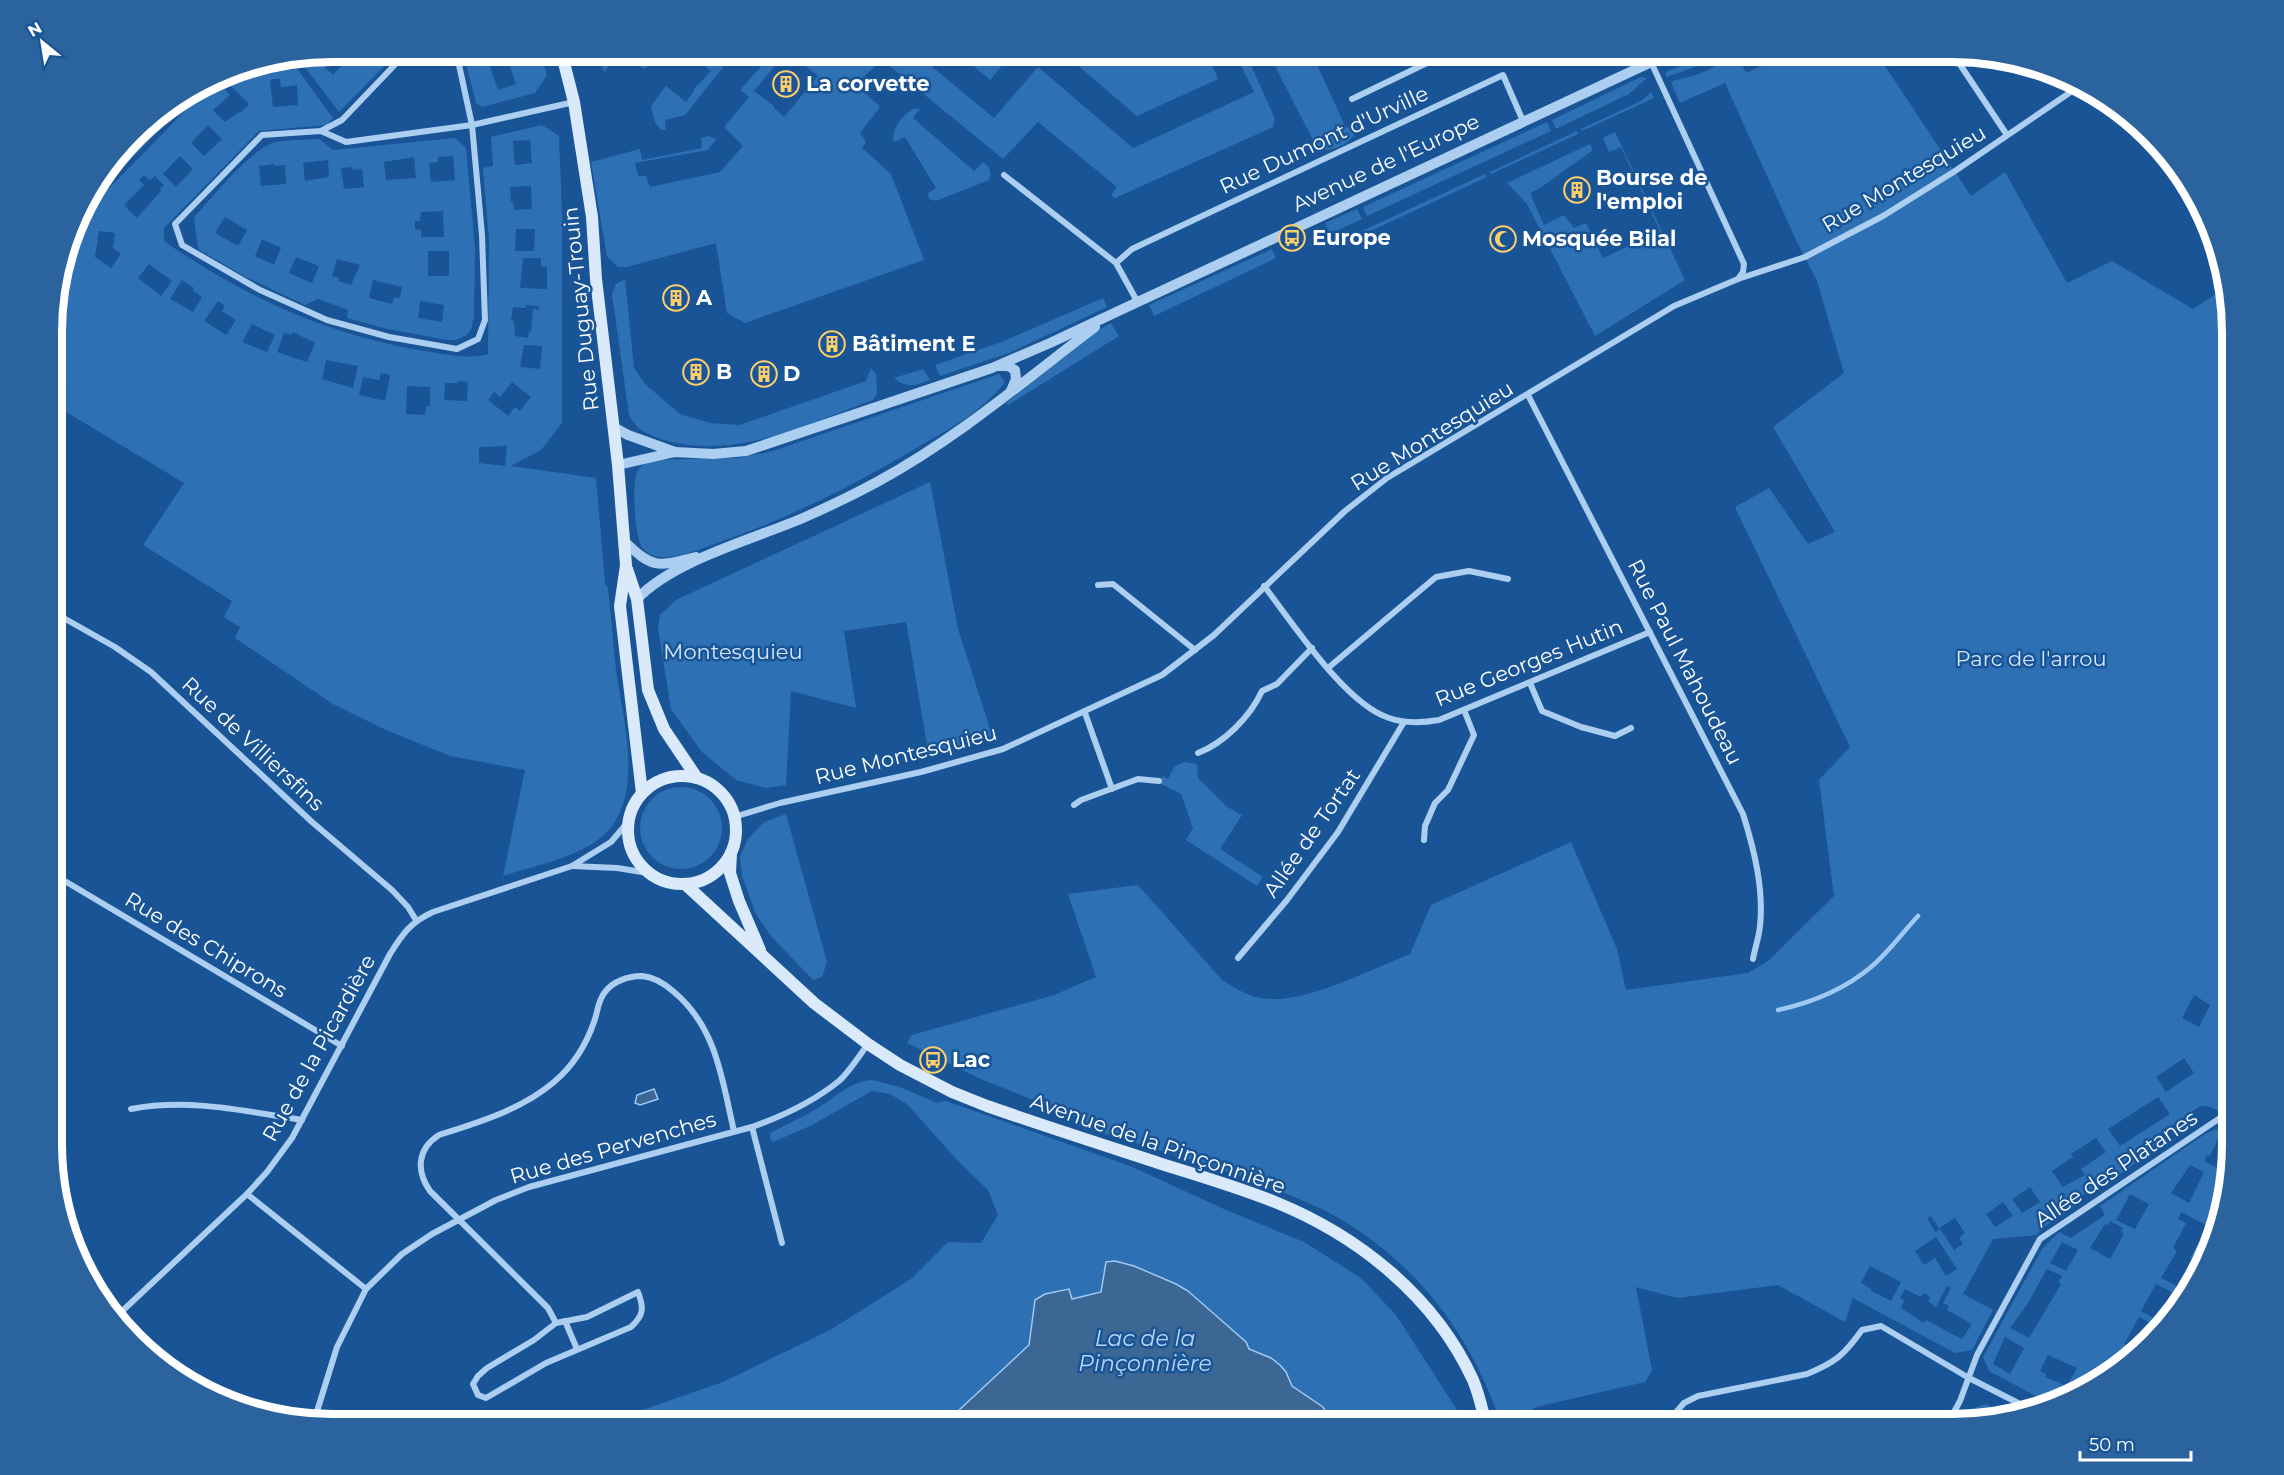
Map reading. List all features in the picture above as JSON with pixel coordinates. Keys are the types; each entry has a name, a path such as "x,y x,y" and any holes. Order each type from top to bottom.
{"main road":[{"name":"Rue Duguay-Trouin","path":"564,62 573,102 592,217 596,279 618,465 626,565 620,606 642,793"},
{"name":"Rue Duguay-Trouin","path":"626,565 638,599 648,690 664,729 697,778"},
{"path":"678,776 697,778 714,786 727,800 734,817 736,834 731,852 720,868 704,879 685,884 666,881 648,873 639,864 628,839 628,822 633,806 642,793 659,781 678,776"},
{"name":"Avenue de la Pinçonnière","path":"731,852 730,873 739,901 762,954"},
{"name":"Avenue de la Pinçonnière","path":"685,884 814,1003 900,1065 952,1092 1058,1131 1276,1202 1346,1238 1378,1261 1406,1286 1433,1316 1455,1347 1473,1382 1483,1414"}],"street":[{"path":"397,62 342,120 321,131 261,135 175,224 182,245 260,290 327,320 389,337 457,349 478,339 484,320 482,235 472,125 458,62"},
{"path":"1352,99 1429,62"},
{"path":"1651,62 1744,264 1743,272 1738,279"},
{"name":"Avenue de l'Europe","path":"1114,312 1651,62"},
{"path":"1958,62 2007,135"},
{"name":"Rue Dumont d'Urville","path":"1116,263 1132,249 1150,240 1503,75 1523,121"},
{"name":"Rue Montesquieu","path":"734,817 780,803 921,772 1003,749 1162,675 1214,635 1345,511 1387,478 1664,311 1738,279 1805,257 1883,216 2074,90"},
{"path":"321,131 346,142 472,125 573,102"},
{"path":"1004,175 1116,263 1137,301"},
{"path":"618,465 675,452 713,454 746,451 996,366 1114,312"},
{"path":"638,599 646,590 664,578 716,552 804,517 877,482 988,411 1114,312"},
{"path":"996,366 1008,366 1015,370 1016,379 1011,392"},
{"name":"Rue Paul Mahoudeau","path":"1528,395 1743,814 1752,842 1759,880 1760,926 1753,959"},
{"path":"613,427 628,435 675,452"},
{"path":"624,542 645,561 666,564 716,552"},
{"path":"1328,668 1436,577 1469,571 1508,579"},
{"path":"1098,585 1113,584 1195,650"},
{"name":"Rue Georges Hutin","path":"1264,586 1328,668 1355,698 1387,718 1404,722 1439,720 1650,632"},
{"name":"Rue de Villiersfins","path":"62,617 115,647 151,672 312,822 392,890 408,907 416,920"},
{"path":"1198,753 1214,747 1254,707 1262,691 1277,684 1312,648"},
{"path":"1530,683 1542,711 1581,727 1615,736 1631,728"},
{"path":"1424,840 1425,826 1435,803 1448,790 1473,735 1464,710"},
{"path":"1085,712 1112,789"},
{"name":"Allée de Tortat","path":"1238,958 1287,900 1338,832 1404,722"},
{"path":"1074,805 1081,800 1138,779 1159,782"},
{"path":"416,920 433,912 572,866 611,842 628,822"},
{"path":"572,866 617,868 648,873"},
{"name":"Rue des Chiprons","path":"62,878 342,1046"},
{"name":"Rue de la Picardière","path":"121,1312 248,1194 292,1138 390,954 402,934 416,920"},
{"path":"556,1323 548,1308 424,1183 420,1171 420,1160 426,1146 439,1136 507,1111 554,1082 573,1062 586,1043 599,1001 605,991 623,979 645,976 668,987 692,1010 706,1031 719,1062 735,1131"},
{"name":"Rue des Pervenches","path":"316,1413 337,1347 366,1289 402,1254 459,1219 496,1200 558,1178 780,1118 840,1080 868,1044"},
{"path":"130,1109 190,1103 302,1120"},
{"name":"Allée des Platanes","path":"1952,1414 1977,1355 2040,1239 2222,1117"},
{"path":"752,1127 782,1243"},
{"path":"248,1194 366,1289"},
{"path":"638,1292 644,1306 641,1318 631,1327 546,1363 486,1398 478,1395 473,1384 487,1368 534,1340 556,1323 565,1321 587,1317 638,1292"},
{"path":"565,1321 577,1349"},
{"path":"1675,1414 1684,1403 1698,1396 1807,1374 1823,1368 1847,1351 1862,1330 1881,1326 1969,1378 2021,1404"}],"green space":[{"path":"319,62 333,75 345,62 388,62 339,112 302,63"},
{"path":"466,62 495,62 489,64 498,90 516,84 508,62 543,62 547,75 535,93 482,107 476,103"},
{"path":"601,62 612,62 604,72"},
{"path":"632,62 652,62 645,69"},
{"path":"700,62 727,62 685,115 665,120 666,130 661,130 655,122 651,106 666,86 686,102 693,90 711,71"},
{"path":"765,62 778,62 754,91 784,117 818,76 801,62 880,62 856,84 880,107 860,133 866,142 862,148 891,174 924,260 745,323 727,313 716,243 627,267 618,267 607,256 591,162 640,149 642,160 702,148 701,138 709,136 716,139 708,150 635,163 638,176 646,176 650,187 720,172 743,146 724,127 749,97 740,90"},
{"path":"884,62 926,62 994,118 1038,67 1133,148 1254,92 1241,65 1250,63 1275,119 1273,127 1115,198 1111,195 1117,187 1038,122 1003,159"},
{"path":"969,62 1005,62 990,80"},
{"path":"1074,62 1211,62 1218,79 1137,116"},
{"path":"1275,62 1316,62 1346,128 1357,124 1352,138 1339,147 1331,149 1314,149 1308,145 1314,142"},
{"path":"1689,62 1707,62 1666,77 1666,72"},
{"name":"Parc de l'arrou","path":"1722,62 1740,62 1746,73 1770,62 1882,62 1971,196 2005,172 2067,283 2112,261 2193,309 2219,292 2222,314 2222,1113 2211,1107 2200,1106 2153,1139 2158,1148 2117,1176 2111,1175 2075,1201 2074,1207 2049,1223 2036,1235 1993,1239 1963,1294 1993,1310 1972,1350 1955,1353 1853,1298 1845,1322 1778,1285 1677,1298 1636,1287 1652,1370 1645,1382 1536,1407 1527,1414 1497,1414 1474,1360 1438,1304 1391,1256 1335,1216 1253,1181 1078,1125 1076,1117 981,1079 907,1043 912,1035 1054,995 1096,977 1068,894 1138,885 1222,980 1250,995 1269,999 1284,999 1321,990 1410,954 1431,905 1571,842 1617,949 1626,990 1748,973 1768,961 1834,896 1819,780 1850,747 1735,507 1769,488 1808,544 1835,532 1773,427 1844,373 1817,281 1725,83 1680,103 1671,82 1702,73","holes":["2194,995 2210,1005 2199,1027 2182,1018","2184,1058 2194,1073 2166,1092 2156,1077","2158,1097 2170,1114 2120,1146 2108,1129","2096,1138 2106,1152 2081,1169 2085,1175 2063,1187 2052,1171 2073,1157 2071,1154","2030,1187 2040,1202 2022,1213 2012,1199","2003,1202 2013,1216 1995,1227 1986,1214","1931,1216 1939,1228 1955,1218 1965,1233 1959,1238 1963,1244 1954,1250 1940,1229 1935,1232 1927,1218","1936,1237 1957,1269 1946,1276 1935,1258 1924,1265 1915,1251","1870,1266 1901,1282 1891,1301 1861,1283","1947,1286 1951,1288 1943,1303 1949,1306 1947,1310 1972,1324 1962,1339 1926,1320 1924,1323 1901,1308 1904,1300 1900,1298 1905,1289 1921,1297 1924,1293 1930,1297 1928,1301 1936,1307"]},
{"path":"294,64 333,118 327,125 259,131 164,228 164,241 225,280 320,324 388,344 448,355 480,356 488,354 489,240 483,168 493,166 491,137 542,125 559,136 562,214 562,423 541,450 511,466 596,478 605,583 608,588 616,670 626,733 628,778 625,799 617,818 596,842 557,860 503,876 525,770 450,756 386,730 333,704 235,638 240,627 224,617 232,601 143,545 184,483 62,409 64,297 76,245 94,204 198,97 212,89 245,76","holes":["272,79 280,79 281,87 297,85 298,105 273,107 270,82","230,85 249,104 225,122 213,110 230,95 225,90","208,125 222,139 204,156 191,143","530,140 532,163 515,165 513,141","180,156 193,169 176,187 163,174","144,175 150,180 155,176 164,185 137,218 124,205 144,185 139,180","531,186 532,209 514,210 513,202 511,202 510,187","516,229 535,229 534,251 515,251","99,231 115,233 113,248 121,254 111,268 95,257","523,258 541,258 541,266 547,267 547,289 520,288","149,264 172,281 161,296 138,278","182,280 202,297 193,312 170,299","218,301 225,306 222,311 236,320 226,335 204,321","539,306 539,310 533,309 528,338 515,336 514,321 511,320 513,307","252,324 275,335 267,352 242,342","293,332 315,343 307,362 277,352 284,333 292,335","524,345 542,346 540,369 520,367","326,360 358,366 353,388 322,379","381,373 390,375 385,401 359,395 363,377 379,380","468,382 467,401 444,400 445,383","512,382 531,397 520,411 515,407 508,416 488,400 494,392 500,397","407,386 430,387 430,406 426,406 425,415 406,414","507,446 505,466 479,463 479,447"]},
{"path":"1641,77 1647,78 1629,94 1556,129 1552,120"},
{"path":"1651,92 1654,98 1582,131 1581,129 1641,101"},
{"path":"183,107 105,186 117,167 141,141 167,117"},
{"path":"913,109 920,109 913,118 974,171 983,162 989,168 989,180 936,201 930,199 927,194 936,188 905,137 894,142 894,132 898,123"},
{"path":"1547,122 1551,131 1367,216 1363,207"},
{"path":"1577,131 1578,134 1491,174 1490,172"},
{"path":"1615,132 1685,280 1595,336 1527,204 1507,183 1590,144 1593,150 1530,193 1544,225 1564,215 1574,228 1586,223 1603,258 1660,231 1621,147 1609,152 1603,138"},
{"path":"455,138 466,148 475,248 474,317 471,330 465,336 456,340 448,340 387,329 347,318 348,310 318,299 305,305 244,276 198,249 194,217 253,155 273,143 290,140 319,139 333,150","holes":["453,156 455,180 431,182 429,163 438,162 438,157","414,157 416,178 386,180 384,162","328,160 329,177 305,181 303,163","285,165 286,184 261,186 259,166","341,168 362,169 364,187 344,189","443,211 444,237 421,237 421,230 415,229 415,221 420,221 421,212","225,217 247,230 238,246 215,233","262,239 281,248 274,265 255,256","428,251 449,251 449,276 428,276","296,257 319,266 312,283 289,273","337,259 360,265 351,285 338,281 339,278 332,276","373,280 402,287 400,298 394,297 392,304 369,298","420,301 444,305 442,322 418,318"]},
{"path":"1485,174 1487,177 1338,246 1334,244"},
{"path":"1357,209 1362,219 1330,234 1325,223"},
{"path":"1272,249 1276,258 1154,316 1149,305"},
{"path":"625,279 634,368 645,384 680,414 710,423 740,425 866,381 871,368 876,374 877,393 873,400 797,429 744,443 717,446 691,445 664,440 648,434 635,425 629,415 612,294 616,284"},
{"path":"1103,298 1107,307 1009,353 940,376 935,365 1004,341"},
{"path":"1111,323 1119,336 1008,405 1006,403 1099,330"},
{"path":"923,369 930,380 920,384 907,385 894,378"},
{"path":"999,374 1005,382 965,419 845,488 743,534 696,551 657,557 649,554 641,546 634,495 638,470 647,462 737,458 770,452"},
{"name":"Montesquieu","path":"930,482 958,629 993,738 929,756 906,622 844,631 856,708 791,691 786,785 766,788 736,780 702,752 671,709 658,628 660,615 676,600"},
{"path":"1184,762 1197,764 1198,778 1226,806 1242,815 1220,849 1263,877 1257,886 1186,840 1193,828 1181,794 1159,783 1163,776 1168,779 1174,767"},
{"path":"681,787 697,790 710,799 719,812 722,828 719,844 710,857 697,866 681,869 665,866 652,857 643,844 640,828 643,812 652,799 665,790"},
{"path":"786,814 827,962 822,977 813,980 770,935 756,914 742,876 740,856 748,839 764,822"},
{"path":"872,1080 900,1087 937,1103 946,1101 1130,1166 1226,1210 1304,1242 1361,1278 1396,1315 1460,1414 631,1414 723,1382 830,1330 911,1279 948,1242 981,1243 998,1215 988,1190 959,1162 907,1104 890,1094 872,1091 810,1126 773,1142 770,1139 770,1133 815,1110 845,1089"},
{"path":"2215,1129 2222,1130 2222,1139 2219,1137 2210,1156 2207,1155 2204,1161 2221,1170 2208,1230 2193,1267 2190,1258 2208,1226 2181,1212 2178,1219 2186,1223 2173,1248 2177,1251 2161,1278 2179,1287 2190,1271 2167,1308 2160,1315 2171,1300 2169,1299 2172,1292 2156,1284 2141,1311 2156,1320 2152,1324 2139,1317 2124,1344 2129,1347 2117,1358 2072,1386 2040,1399 1989,1371 1983,1357 2042,1249 2059,1232 2071,1238 2105,1215 2100,1206 2205,1134","holes":["2190,1165 2204,1172 2189,1203 2171,1193","2130,1194 2149,1204 2135,1229 2116,1220","2110,1221 2123,1228 2121,1232 2124,1234 2110,1259 2090,1248 2105,1224 2108,1225","2062,1242 2078,1250 2066,1271 2050,1263","2047,1269 2062,1276 2058,1282 2061,1284 2029,1338 2010,1328 2028,1303","2005,1337 2024,1348 2010,1374 1993,1364","2048,1355 2077,1368 2067,1386 2045,1377 2046,1374 2040,1371"]},
{"path":"1986,1404 1997,1409 1968,1413 1970,1409"}],"water":[{"path":"654,1089 658,1099 640,1105 635,1103 637,1095"},
{"name":"Lac de la Pinçonnière","path":"1115,1261 1134,1266 1188,1291 1246,1342 1249,1349 1271,1358 1280,1365 1292,1386 1323,1407 1327,1414 955,1414 1029,1345 1035,1300 1045,1294 1069,1289 1072,1299 1101,1292 1106,1262"}],"waterway":[{"path":"1778,1010 1827,994 1861,975 1883,955 1918,916"}],"place":[{"name":"La corvette","path":"786,84"},
{"name":"Bourse de l'emploi","path":"1577,190"},
{"name":"Europe","path":"1292,238"},
{"name":"Mosquée Bilal","path":"1503,239"},
{"name":"A","path":"676,298"},
{"name":"Bâtiment E","path":"832,344"},
{"name":"B","path":"696,372"},
{"name":"D","path":"764,374"},
{"name":"Lac","path":"933,1060"}]}
